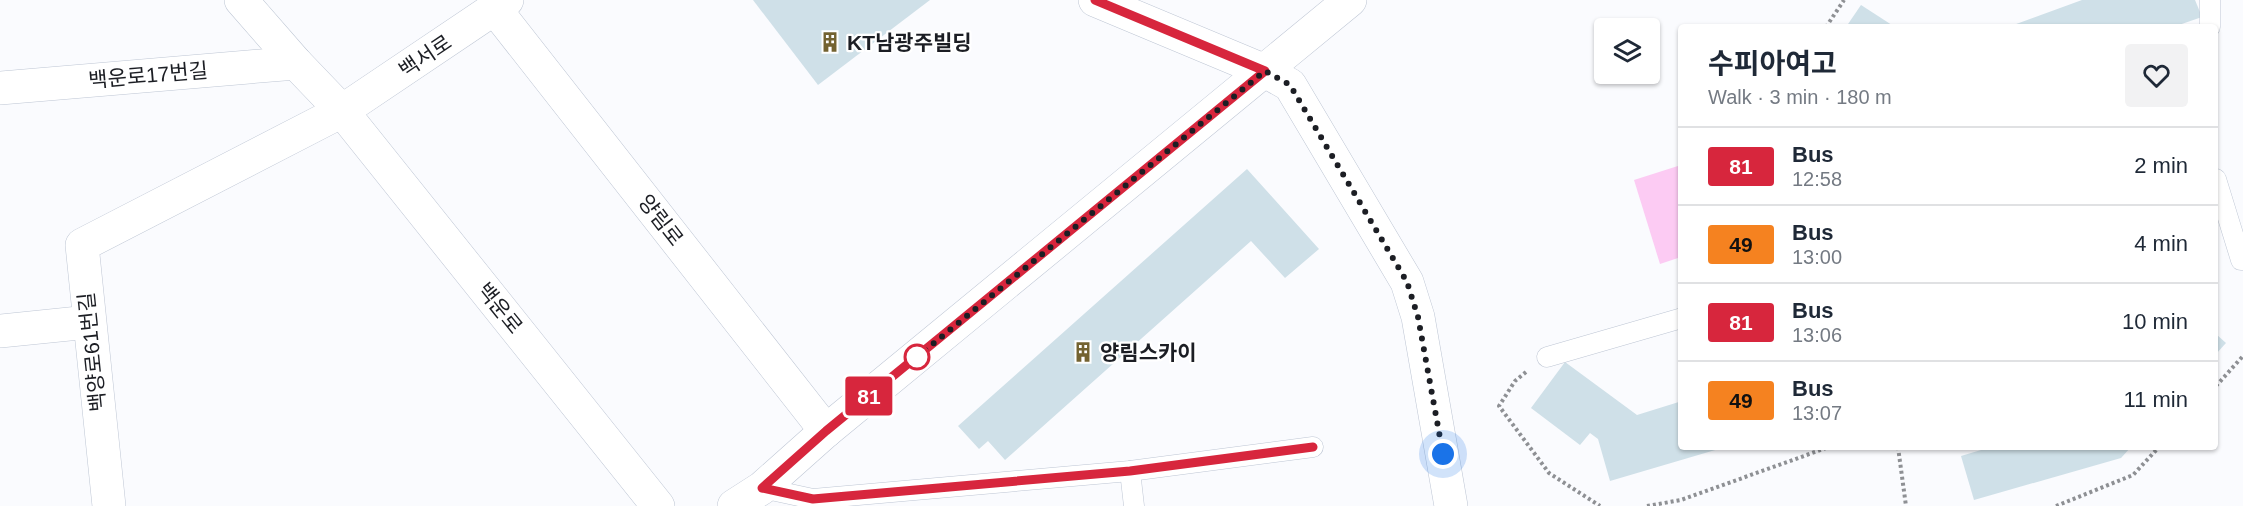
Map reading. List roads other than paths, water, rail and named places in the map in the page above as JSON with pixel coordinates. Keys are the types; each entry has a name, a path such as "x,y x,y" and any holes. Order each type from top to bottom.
{"street":[{"name":"백운로","path":"241,0 342,111 658,506"},
{"path":"1095,0 1265,71 1290,85 1407,282 1418,317 1451,506"},
{"path":"734,506 762,488 826,431 1265,71 1345,2"},
{"name":"백서로","path":"342,111 501,5"},
{"name":"양림로","path":"501,5 826,431"},
{"name":"백운로17번길","path":"0,88 296,63"},
{"name":"백양로61번길","path":"109,506 81,245 342,111"},
{"path":"0,331 89,322"}],"lane":[{"path":"2210,0 2210,24"},
{"path":"2218,185 2242,262"},
{"path":"1547,357 1678,319"},
{"path":"762,488 813,499 1130,471 1313,447"},
{"path":"1130,471 1134,506"}],"place":[{"name":"KT남광주빌딩","path":"830,42"},
{"name":"양림스카이","path":"1083,352"}]}
